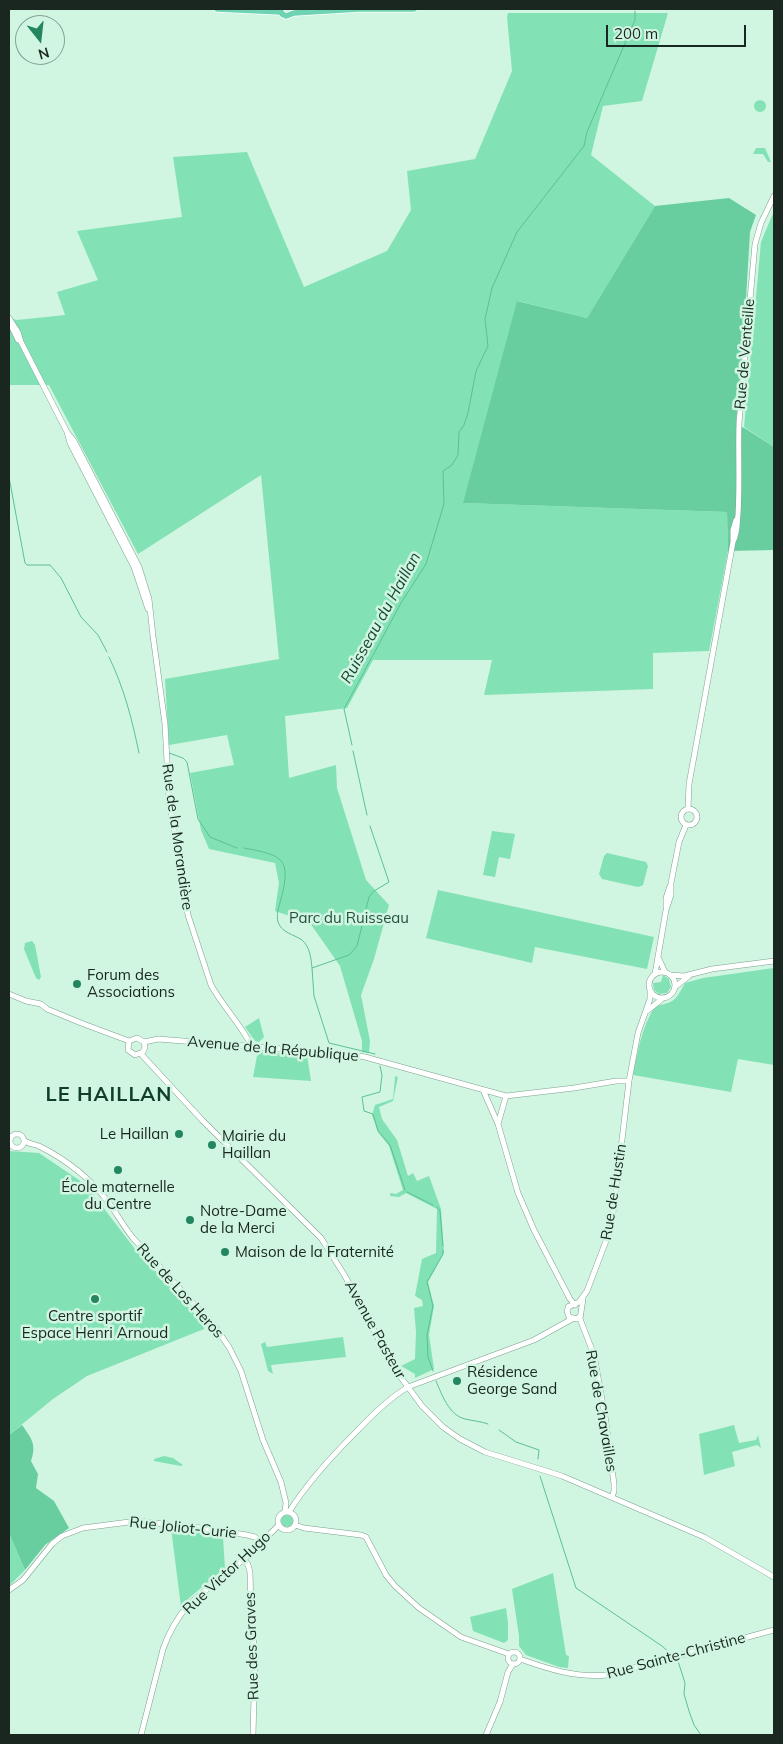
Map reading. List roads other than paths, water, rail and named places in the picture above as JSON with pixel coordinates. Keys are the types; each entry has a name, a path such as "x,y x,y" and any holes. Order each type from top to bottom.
{"main road":[{"path":"217,9 281,10 286,16 294,11 414,9"}],"street":[{"name":"Rue de Venteille","path":"688,809 690,784 733,542 734,525 738,517 740,488 739,430 755,244 761,223 774,196"},
{"name":"Rue de la Morandière","path":"9,319 18,332 21,342 67,432 70,443 134,567 150,612 165,724 169,799 188,915 211,985 252,1047"},
{"path":"688,809 696,812 697,819 693,824 686,825 682,822 683,811 688,809"},
{"path":"629,1081 638,1033 650,999 649,983 655,974 666,910 666,898 679,842 686,825"},
{"path":"658,957 668,974 674,979 675,987"},
{"path":"655,974 691,974 712,969 774,961"},
{"path":"644,1016 662,998 671,995 675,987 691,974"},
{"path":"650,991 655,996 662,998"},
{"path":"9,994 26,1001 42,1004 47,1009 129,1041 137,1038 144,1042 145,1047 141,1054 135,1055 130,1052 128,1047 129,1041"},
{"name":"Avenue de la République","path":"144,1042 153,1039 310,1050 365,1057 506,1096 616,1081 629,1081"},
{"name":"Avenue Pasteur","path":"141,1054 202,1120 321,1238 345,1276 394,1368 434,1419 451,1434 468,1444 494,1455 562,1476 704,1537 774,1577"},
{"name":"Rue de Hustin","path":"576,1318 604,1249 611,1225 629,1081"},
{"path":"483,1090 498,1124 518,1193 536,1235 570,1299 581,1309"},
{"path":"498,1124 506,1096"},
{"path":"18,1134 23,1137 24,1141 22,1147 16,1148 11,1145 10,1135 18,1134"},
{"name":"Rue de Los Heros","path":"24,1141 38,1145 90,1182 109,1203 130,1234 216,1328 241,1371 263,1440 281,1482 286,1499 287,1512"},
{"path":"570,1299 567,1315 576,1318"},
{"path":"568,1307 575,1305 583,1299"},
{"path":"295,1525 288,1530 283,1528 279,1525 279,1517 287,1512 332,1456 378,1409 396,1394 408,1387 534,1340 576,1318"},
{"name":"Rue de Chavailles","path":"576,1318 582,1325 594,1355 605,1416 614,1484 612,1497"},
{"path":"286,1499 297,1500"},
{"path":"287,1512 295,1517 295,1525"},
{"name":"Rue Joliot-Curie","path":"9,1590 23,1580 52,1544 62,1536 83,1528 128,1521 142,1522 247,1534 261,1542"},
{"name":"Rue Victor Hugo","path":"141,1735 168,1635 189,1604 244,1559 279,1525"},
{"path":"295,1525 304,1528 361,1535 370,1542 386,1575 395,1586 425,1613 461,1637 509,1654 516,1652 520,1655 520,1659 516,1664 513,1664 508,1672 500,1702 486,1735"},
{"name":"Rue des Graves","path":"244,1559 250,1572 250,1611 255,1658 253,1735"},
{"name":"Rue Sainte-Christine","path":"520,1659 561,1672 586,1676 607,1675 774,1630"},
{"path":"509,1654 508,1660 513,1664"}],"waterway":[{"name":"Ruisseau du Haillan","path":"352,745 344,709 401,603 426,564 444,504 443,471 452,465 458,455 459,432 464,425 468,413 476,371 488,346 485,319 492,288 517,232 584,146 587,132 635,20 635,11"},
{"path":"9,477 25,563 27,565 50,565 61,578 81,617 98,635 107,652"},
{"path":"109,657 127,704 139,753"},
{"name":"Ruisseau du Haillan","path":"353,751 367,815"},
{"path":"169,753 183,758 187,762 198,819 210,837 237,848"},
{"name":"Ruisseau du Haillan","path":"370,826 389,882 374,891 369,897 357,946 349,955 312,968 314,996 329,1043 375,1054"},
{"path":"244,848 267,853 281,861 285,875 278,922 285,931 305,943 310,953 312,968"},
{"name":"Ruisseau du Haillan","path":"380,1066 382,1075 380,1092 362,1097 364,1111 373,1114 378,1131 390,1145 405,1190"},
{"name":"Ruisseau du Haillan","path":"407,1192 433,1205"},
{"name":"Ruisseau du Haillan","path":"437,1207 440,1211 443,1246"},
{"name":"Ruisseau du Haillan","path":"433,1371 428,1357 427,1335 433,1306 427,1282 443,1254 443,1250"},
{"name":"Ruisseau du Haillan","path":"436,1381 450,1409 459,1417 488,1424"},
{"name":"Ruisseau du Haillan","path":"499,1430 516,1442 539,1450 538,1459"},
{"name":"Ruisseau du Haillan","path":"540,1476 576,1588 671,1654"},
{"name":"Ruisseau du Haillan","path":"678,1661 685,1683 684,1694 689,1711 694,1725 701,1735"}],"place":[{"name":"Forum des Associations","path":"77,984"},
{"name":"Le Haillan","path":"179,1134"},
{"name":"Mairie du Haillan","path":"212,1145"},
{"name":"École maternelle du Centre","path":"118,1170"},
{"name":"Notre-Dame de la Merci","path":"190,1220"},
{"name":"Maison de la Fraternité","path":"225,1252"},
{"name":"Centre sportif Espace Henri Arnoud","path":"95,1299"},
{"name":"Résidence George Sand","path":"457,1381"}],"district":[{"name":"LE HAILLAN","path":"109,1095"}],"park label":[{"name":"Parc du Ruisseau","path":"349,918"}]}
